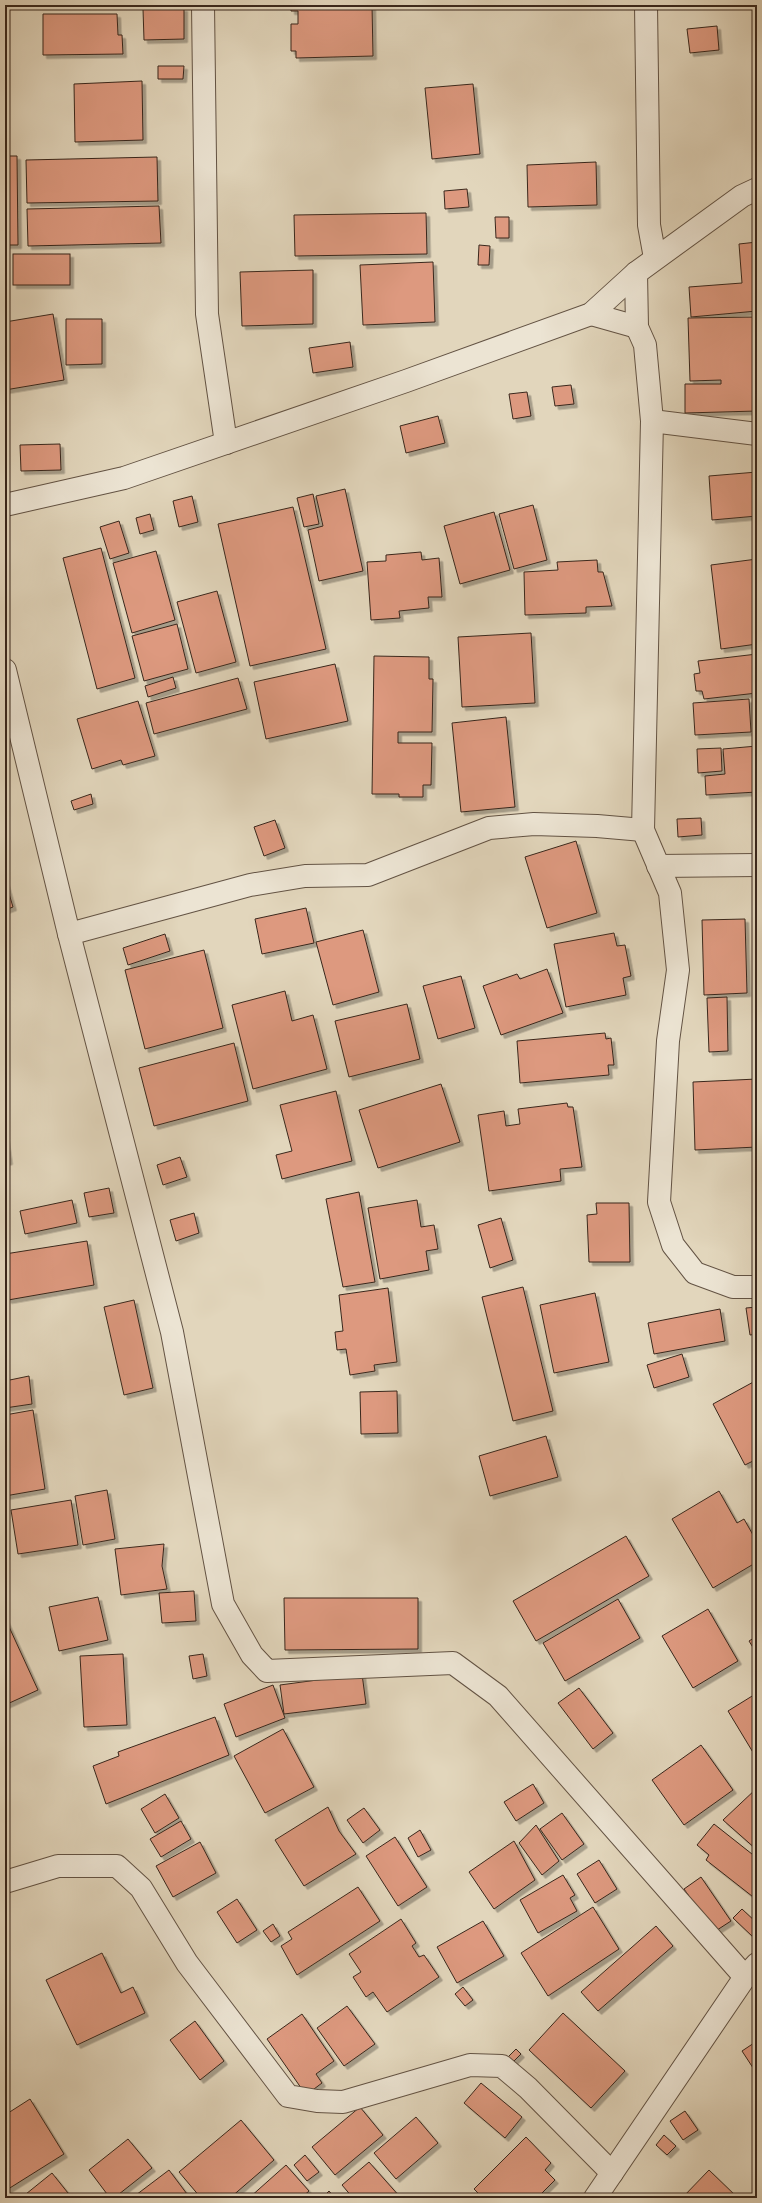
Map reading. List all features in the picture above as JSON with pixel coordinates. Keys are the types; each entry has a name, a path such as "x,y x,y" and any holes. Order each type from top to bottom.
{"street":[{"path":"203,5 207,314 226,443"},
{"path":"646,5 649,225 655,258"},
{"path":"5,505 124,478 591,314 636,272 742,196 757,189"},
{"path":"636,272 637,327 645,345 652,421 643,830 670,893 678,970 668,1041 659,1202 673,1245 695,1273 733,1287 757,1287"},
{"path":"591,314 637,327"},
{"path":"652,421 757,434"},
{"path":"5,670 69,934 172,1332 223,1604 252,1655 267,1671 453,1663 498,1696 751,1970 595,2198"},
{"path":"69,934 250,885 305,876 368,875 489,828 534,824 597,826 643,830"},
{"path":"658,866 757,865"},
{"path":"5,1882 58,1866 117,1866 141,1888 187,1963 288,2096 317,2101 343,2102 470,2065 502,2066 528,2088 612,2172"}],"building":[{"path":"291,5 372,5 373,56 296,58 296,51 291,51 291,24 298,24 298,11 291,11"},
{"path":"184,8 184,39 144,40 143,9"},
{"path":"43,14 117,14 118,35 122,35 123,54 43,55"},
{"path":"717,26 719,50 690,53 687,29"},
{"path":"158,66 184,66 183,79 158,79"},
{"path":"142,81 143,140 75,142 74,84"},
{"path":"473,84 480,154 432,159 425,88"},
{"path":"5,156 17,156 18,245 5,245"},
{"path":"157,157 158,201 27,203 26,160"},
{"path":"596,162 597,205 528,207 527,165"},
{"path":"467,189 469,207 445,209 444,191"},
{"path":"159,206 161,243 28,246 27,209"},
{"path":"426,213 427,254 295,256 294,215"},
{"path":"495,217 509,217 509,238 496,238"},
{"path":"757,242 757,311 691,317 689,287 742,283 739,244"},
{"path":"479,245 490,246 489,265 478,265"},
{"path":"13,254 70,254 70,285 13,285"},
{"path":"433,262 435,322 363,325 360,265"},
{"path":"313,270 313,324 242,326 240,272"},
{"path":"53,314 64,380 5,390 5,322"},
{"path":"757,317 757,411 685,413 685,384 721,384 721,380 690,381 688,318"},
{"path":"66,319 102,319 102,364 66,365"},
{"path":"350,342 353,367 313,373 309,348"},
{"path":"571,385 574,404 555,406 552,387"},
{"path":"527,392 531,416 513,419 509,394"},
{"path":"438,416 445,443 406,453 400,426"},
{"path":"60,444 61,470 21,471 20,445"},
{"path":"757,472 757,516 712,520 709,476"},
{"path":"345,489 363,571 319,581 308,530 323,526 316,496"},
{"path":"313,494 319,524 304,527 297,498"},
{"path":"192,496 198,522 179,527 173,501"},
{"path":"533,505 547,560 514,569 499,514"},
{"path":"293,507 326,649 250,666 218,524"},
{"path":"494,512 510,570 460,584 444,526"},
{"path":"150,514 154,530 140,534 136,518"},
{"path":"119,521 129,553 110,559 100,527"},
{"path":"101,548 135,678 97,689 63,558"},
{"path":"156,551 175,620 132,633 113,563"},
{"path":"421,552 422,560 439,558 442,597 428,597 429,608 399,611 400,618 371,620 367,562 386,561 386,555"},
{"path":"757,559 757,644 721,649 711,565"},
{"path":"597,560 598,572 603,572 612,606 586,607 586,613 525,615 524,572 558,570 557,562"},
{"path":"217,591 236,662 196,673 177,602"},
{"path":"177,624 188,669 144,681 132,636"},
{"path":"531,633 535,703 462,707 458,637"},
{"path":"757,654 757,693 704,699 702,691 696,691 694,674 700,673 698,661"},
{"path":"374,656 429,657 429,679 433,679 432,732 398,732 398,743 432,743 431,785 423,785 423,797 399,797 399,794 372,794"},
{"path":"335,664 348,721 266,739 254,682"},
{"path":"173,677 176,688 148,697 145,686"},
{"path":"238,678 247,709 154,734 146,703"},
{"path":"749,699 751,732 695,735 693,703"},
{"path":"138,701 155,756 123,765 121,760 92,769 77,719"},
{"path":"506,717 515,807 461,812 452,723"},
{"path":"757,746 757,792 706,795 705,776 725,774 723,749"},
{"path":"721,748 722,771 698,773 697,749"},
{"path":"91,794 93,804 74,810 71,801"},
{"path":"701,818 702,835 678,837 677,819"},
{"path":"275,820 285,848 264,856 254,827"},
{"path":"576,841 597,913 547,928 525,857"},
{"path":"5,880 13,907 5,910"},
{"path":"306,908 314,943 262,954 255,919"},
{"path":"745,919 747,993 704,995 702,920"},
{"path":"756,919 757,919 757,975"},
{"path":"363,930 379,992 333,1005 316,942"},
{"path":"614,933 617,946 625,945 631,976 623,978 626,995 566,1007 554,944"},
{"path":"165,934 170,951 128,965 123,948"},
{"path":"204,950 223,1028 145,1049 125,970"},
{"path":"547,969 563,1013 501,1035 483,986 517,974 520,979"},
{"path":"461,976 475,1028 438,1039 423,986"},
{"path":"285,991 292,1021 313,1015 327,1069 253,1089 232,1005"},
{"path":"727,997 728,1051 709,1052 707,998"},
{"path":"407,1004 420,1059 349,1077 335,1021"},
{"path":"605,1033 606,1039 611,1038 614,1065 608,1065 609,1075 520,1083 517,1041"},
{"path":"234,1043 248,1101 154,1126 139,1068"},
{"path":"757,1079 757,1147 695,1150 693,1082"},
{"path":"441,1084 460,1142 378,1168 359,1110"},
{"path":"336,1091 352,1161 282,1179 276,1155 292,1151 280,1105"},
{"path":"567,1103 568,1107 573,1107 582,1167 560,1169 561,1181 489,1191 478,1115 504,1111 506,1126 520,1124 518,1109"},
{"path":"5,1134 9,1161 5,1162"},
{"path":"180,1157 187,1177 163,1185 157,1165"},
{"path":"109,1188 114,1213 89,1217 84,1193"},
{"path":"359,1192 375,1282 343,1287 326,1199"},
{"path":"72,1200 77,1223 25,1234 20,1211"},
{"path":"417,1200 421,1227 434,1225 438,1249 426,1251 429,1270 380,1279 368,1208"},
{"path":"596,1203 629,1203 630,1262 589,1262 587,1215 597,1214"},
{"path":"194,1213 199,1233 176,1241 170,1220"},
{"path":"501,1218 513,1260 490,1268 478,1225"},
{"path":"87,1241 94,1285 8,1300 5,1292 5,1254"},
{"path":"523,1287 553,1411 513,1421 482,1297"},
{"path":"388,1288 397,1362 374,1365 375,1371 350,1375 346,1349 337,1350 335,1332 343,1331 339,1295"},
{"path":"595,1293 609,1362 554,1373 540,1305"},
{"path":"134,1300 153,1388 124,1395 104,1307"},
{"path":"757,1307 757,1334 750,1335 746,1308"},
{"path":"720,1309 725,1341 654,1354 648,1323"},
{"path":"682,1354 689,1377 654,1388 647,1365"},
{"path":"29,1376 32,1404 5,1408 5,1381"},
{"path":"757,1380 757,1459 745,1465 713,1404"},
{"path":"397,1391 398,1433 361,1434 360,1392"},
{"path":"33,1410 45,1489 5,1496 5,1415"},
{"path":"546,1436 558,1477 490,1496 479,1456"},
{"path":"107,1490 115,1539 83,1545 75,1496"},
{"path":"719,1491 737,1523 744,1519 757,1542 757,1548 753,1550 757,1556 757,1562 713,1588 672,1519"},
{"path":"71,1500 78,1545 18,1554 11,1510"},
{"path":"626,1536 649,1576 536,1641 513,1601"},
{"path":"164,1544 162,1566 167,1589 121,1595 115,1549"},
{"path":"194,1591 196,1621 162,1623 159,1593"},
{"path":"98,1597 108,1640 59,1651 49,1607"},
{"path":"284,1598 418,1598 418,1649 285,1650"},
{"path":"618,1599 640,1638 565,1681 543,1643"},
{"path":"708,1609 738,1661 693,1688 662,1636"},
{"path":"5,1618 38,1690 5,1705"},
{"path":"757,1636 757,1654 749,1641"},
{"path":"123,1654 127,1725 84,1727 80,1656"},
{"path":"203,1654 207,1676 193,1679 189,1656"},
{"path":"362,1674 366,1704 284,1714 280,1685"},
{"path":"273,1685 285,1718 236,1737 224,1704"},
{"path":"579,1688 613,1733 593,1749 558,1703"},
{"path":"757,1693 757,1759 728,1711"},
{"path":"215,1717 229,1755 106,1804 93,1766 119,1756 118,1752"},
{"path":"283,1729 314,1787 265,1813 234,1756"},
{"path":"701,1745 733,1790 684,1825 652,1780"},
{"path":"533,1784 544,1803 516,1821 504,1802"},
{"path":"757,1788 757,1850 723,1820"},
{"path":"165,1794 179,1818 155,1833 141,1809"},
{"path":"328,1807 339,1831 356,1854 304,1886 275,1840"},
{"path":"364,1808 380,1830 363,1843 347,1820"},
{"path":"562,1813 584,1844 562,1860 540,1829"},
{"path":"181,1821 191,1839 161,1857 150,1839"},
{"path":"714,1824 757,1858 757,1900 706,1860 709,1855 697,1845"},
{"path":"536,1825 559,1861 542,1875 519,1843"},
{"path":"420,1830 431,1850 418,1857 408,1838"},
{"path":"395,1837 427,1887 398,1906 366,1856"},
{"path":"514,1841 535,1880 494,1909 469,1872"},
{"path":"200,1842 216,1873 173,1897 156,1866"},
{"path":"599,1860 617,1889 595,1903 577,1874"},
{"path":"563,1875 575,1895 570,1898 577,1911 538,1933 520,1900"},
{"path":"701,1877 731,1921 714,1932 684,1889"},
{"path":"358,1887 380,1921 297,1975 281,1946 292,1939 288,1932"},
{"path":"237,1899 257,1930 237,1943 217,1912"},
{"path":"593,1907 619,1949 548,1996 521,1953"},
{"path":"742,1909 757,1923 757,1933 753,1937 733,1918"},
{"path":"401,1919 416,1943 412,1946 419,1957 424,1955 439,1977 387,2012 373,1992 366,1997 353,1977 361,1972 349,1954"},
{"path":"483,1921 504,1956 457,1983 437,1947"},
{"path":"273,1924 280,1936 271,1942 263,1931"},
{"path":"656,1926 673,1946 598,2011 581,1992"},
{"path":"102,1953 121,1993 133,1987 145,2013 77,2045 46,1980"},
{"path":"463,1987 473,2000 465,2006 455,1994"},
{"path":"347,2006 375,2044 344,2066 317,2028"},
{"path":"563,2013 625,2071 591,2108 529,2050"},
{"path":"302,2014 334,2061 316,2074 322,2083 306,2095 267,2039"},
{"path":"195,2021 224,2061 200,2080 170,2040"},
{"path":"757,2041 757,2074 742,2051"},
{"path":"516,2049 521,2054 513,2062 508,2057"},
{"path":"481,2083 522,2117 505,2138 464,2103"},
{"path":"30,2099 64,2154 5,2191 5,2115"},
{"path":"360,2107 383,2135 335,2175 312,2147"},
{"path":"685,2111 698,2130 683,2140 670,2121"},
{"path":"416,2117 438,2143 396,2179 374,2153"},
{"path":"241,2120 274,2160 230,2198 201,2198 179,2172"},
{"path":"664,2135 676,2146 667,2155 656,2145"},
{"path":"526,2137 551,2163 545,2170 555,2180 537,2198 483,2198 474,2189"},
{"path":"128,2139 152,2168 114,2198 110,2198 89,2170"},
{"path":"305,2155 319,2172 307,2181 294,2165"},
{"path":"369,2162 401,2198 353,2198 342,2185"},
{"path":"286,2165 309,2191 301,2198 249,2198"},
{"path":"169,2170 190,2198 132,2198"},
{"path":"709,2170 738,2198 682,2198"},
{"path":"52,2173 72,2198 21,2198"},
{"path":"329,2191 335,2198 322,2198"}]}
